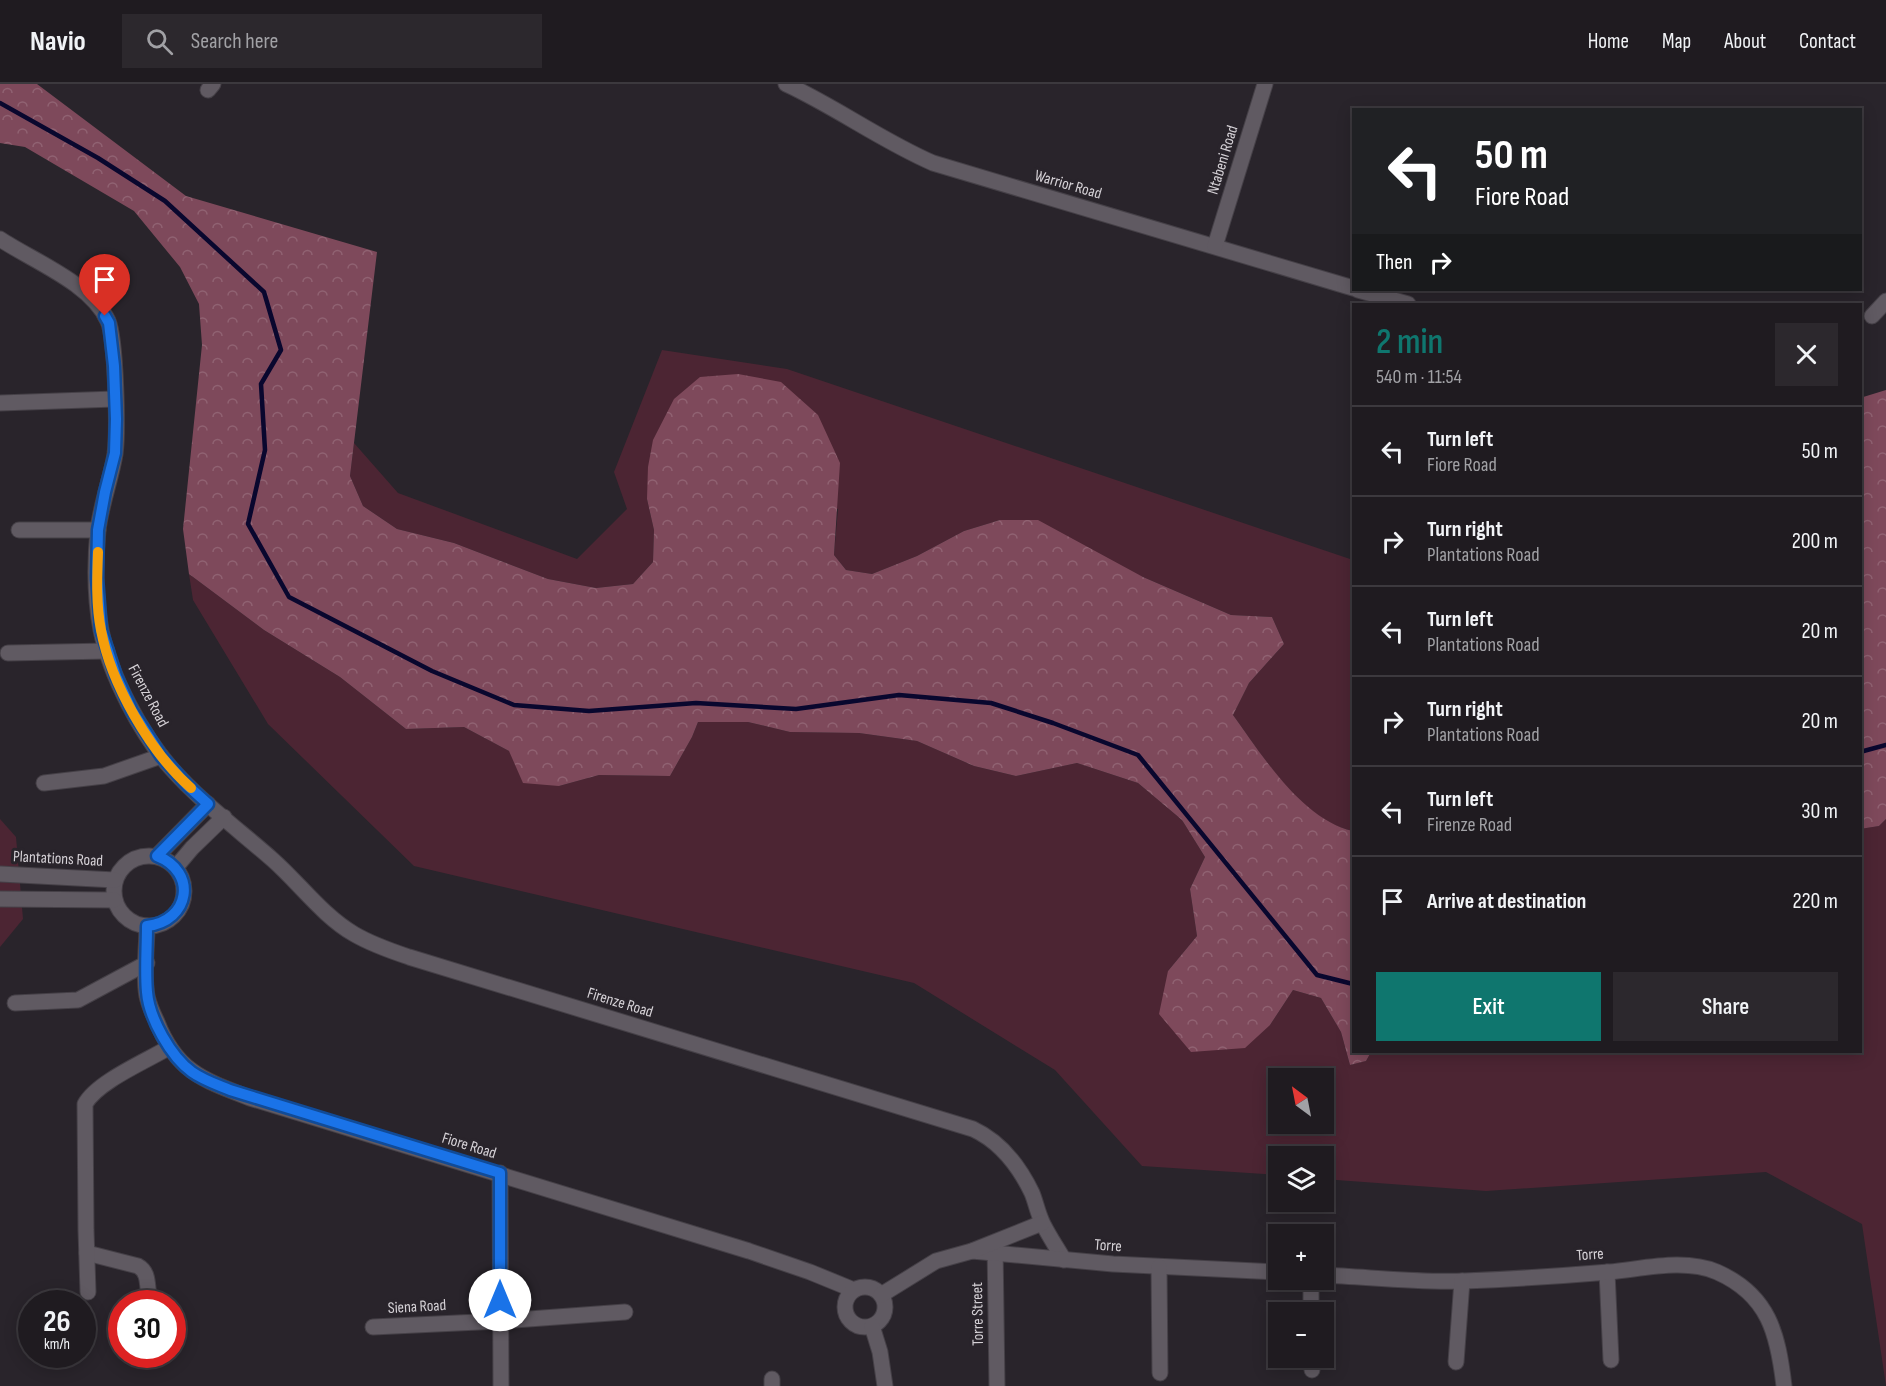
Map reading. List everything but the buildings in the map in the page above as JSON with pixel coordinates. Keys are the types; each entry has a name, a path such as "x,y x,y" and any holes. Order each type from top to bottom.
{"street":[{"name":"Warrior Road","path":"786,84 912,154 933,163 1352,288"},
{"name":"Ntabeni Road","path":"1215,246 1265,84"},
{"name":"Firenze Road","path":"0,239 80,288 98,306 109,323 114,366 115,453 98,530 99,613 106,651 124,694 161,756 187,785 288,874 339,923 354,934 392,951 973,1129 988,1136 1010,1156 1032,1193 1042,1223 1064,1260"},
{"path":"1362,291 1404,303"},
{"path":"1872,316 1886,301"},
{"path":"0,403 115,399"},
{"path":"19,530 98,530"},
{"path":"8,653 106,651"},
{"path":"44,783 104,776 161,756"},
{"path":"0,899 114,900 119,911 136,924 159,925 178,911 183,900 184,889 182,877 176,867 157,856 208,804"},
{"path":"176,867 224,817"},
{"name":"Plantations Road","path":"114,900 114,880 119,870 136,857 157,856"},
{"name":"Plantations Road","path":"0,874 114,880"},
{"name":"Fiore Road","path":"147,926 147,994 168,1048 193,1073 250,1098 500,1173 790,1265 854,1290 866,1287 881,1294"},
{"path":"15,1003 78,1000 147,963"},
{"path":"88,1290 85,1104 91,1094 168,1048"},
{"path":"500,1173 501,1386"},
{"name":"Torre","path":"881,1294 925,1266 972,1251 994,1247 1042,1223"},
{"name":"Torre","path":"994,1247 1064,1260 1268,1272"},
{"name":"Torre Street","path":"994,1247 998,1386"},
{"path":"87,1253 143,1269 147,1290"},
{"name":"Torre","path":"1334,1275 1462,1281 1608,1272 1678,1265 1707,1268 1731,1279 1749,1291 1765,1310 1782,1369 1784,1386"},
{"path":"1159,1267 1160,1373"},
{"path":"1608,1272 1611,1360"},
{"path":"1456,1362 1462,1281"},
{"path":"854,1290 848,1296 845,1312 856,1326 864,1328 872,1326 882,1318 885,1306 881,1294"},
{"name":"Siena Road","path":"373,1327 625,1312"},
{"path":"872,1326 880,1352 885,1386"}],"shaded area":[{"path":"662,350 787,369 1352,560 1352,831 1316,814 1300,800 1284,784 1233,715 1249,683 1284,644 1272,617 1231,615 1000,520 964,531 917,556 872,574 846,570 834,555 838,509 647,499 654,530 653,562 633,584 596,588 548,579 454,543 397,529 363,506 350,476 354,443 398,493 577,559 627,509 614,472"},
{"path":"189,574 264,630 340,677 406,729 464,727 509,751 559,786 599,775 670,776 698,722 748,722 790,732 859,733 917,741 974,766 1016,776 1077,763 1138,783 1182,820 1205,857 1190,889 1197,936 1168,971 1270,1025 1293,990 1321,998 1341,1032 1350,1065 1366,1061 1370,1053 1862,1053 1862,829 1879,826 1886,819 1886,1386 1862,1224 1766,1172 1486,1191 1334,1180 1334,1146 1268,1146 1268,1174 1142,1166 1055,1070 914,983 414,866 268,724 193,600"},
{"path":"0,819 16,837 23,919 0,947"}],"green space":[{"path":"0,84 37,84 186,196 377,252 350,476 363,506 397,529 454,543 548,579 596,588 633,584 653,562 654,530 647,499 648,467 653,440 674,399 700,377 738,374 781,382 818,415 840,463 834,555 846,570 872,574 917,556 964,531 1000,520 1038,520 1143,577 1231,615 1272,617 1284,644 1249,683 1233,715 1270,766 1300,800 1317,814 1352,831 1352,1053 1370,1053 1366,1061 1350,1065 1341,1032 1321,998 1293,990 1270,1025 1245,1048 1191,1052 1159,1014 1168,971 1197,936 1190,889 1205,857 1182,820 1138,783 1077,763 1016,776 974,766 917,741 859,733 790,732 748,722 698,722 670,776 599,775 559,786 523,783 509,751 464,727 406,729 340,677 264,630 189,574 183,529 202,345 199,304 180,267 134,211 25,147 0,143"},
{"path":"1886,390 1886,819 1879,826 1862,829 1862,397"}],"waterway":[{"path":"0,103 98,158 165,201 264,292 281,350 261,384 265,450 248,524 289,597 432,671 514,705 589,711 696,703 796,709 899,695 991,703 1053,723 1138,755 1317,975 1352,984"},
{"path":"1862,751 1886,745"}],"slow traffic":[{"path":"98,552 99,613 106,651 132,711 161,756 191,788"}],"route":[{"path":"105,316 109,323 114,366 116,419 115,453 98,530 97,578 101,630 106,651 132,711 161,756 208,804 157,856 176,867 182,877 184,889 183,900 178,911 170,919 159,925 147,926 147,994 151,1009 168,1048 193,1073 205,1079 250,1098 500,1173 500,1300"}]}
